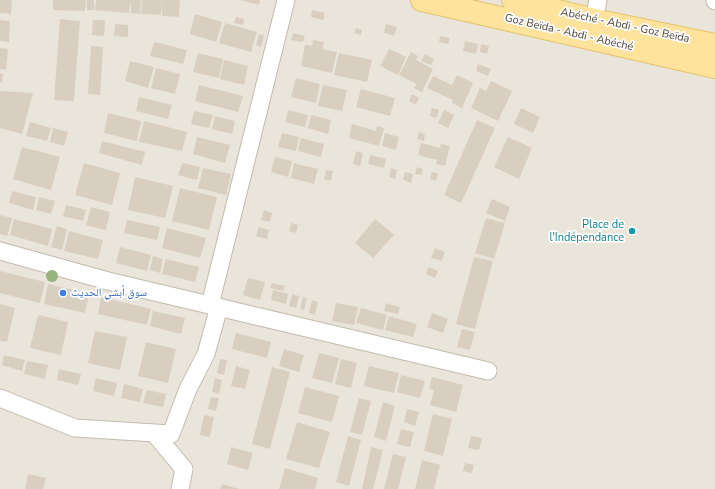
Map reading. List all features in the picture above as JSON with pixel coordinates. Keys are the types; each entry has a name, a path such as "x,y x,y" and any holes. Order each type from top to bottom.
{"main road":[{"name":"Goz Beïda - Abdi - Abéché","path":"422,0 594,20 715,67"},
{"name":"Abéché - Abdi - Goz Beïda","path":"512,0 594,20 715,45"}],"street":[{"path":"0,398 75,428 171,434 188,389 206,354 215,306 286,0"},
{"path":"0,251 108,281 488,371"},
{"path":"154,433 184,469 180,489"}],"shaded area":[{"path":"0,0 715,0 715,489 0,489"}],"building":[{"path":"0,0 12,0 11,14 0,13"},
{"path":"53,0 86,0 85,11 53,10"},
{"path":"87,0 94,0 94,10 87,10"},
{"path":"96,0 131,0 129,13 95,10"},
{"path":"131,0 141,0 140,14 131,13"},
{"path":"142,0 162,0 161,15 141,14"},
{"path":"162,0 180,0 179,17 162,16"},
{"path":"240,0 260,0 259,5"},
{"path":"312,10 325,13 323,20 311,17"},
{"path":"195,14 222,22 216,42 190,34"},
{"path":"236,17 244,19 243,25 234,23"},
{"path":"60,19 80,21 74,101 54,100"},
{"path":"0,20 10,21 9,42 0,41"},
{"path":"93,20 105,20 104,36 92,35"},
{"path":"225,23 257,32 251,52 219,43"},
{"path":"115,24 128,25 128,37 114,36"},
{"path":"386,24 397,27 394,36 384,33"},
{"path":"356,28 362,30 361,35 354,33"},
{"path":"293,33 305,36 303,42 291,40"},
{"path":"259,34 264,35 261,47 256,45"},
{"path":"440,36 450,38 448,44 439,42"},
{"path":"313,40 324,42 322,49 337,52 332,73 301,66 305,45 312,46"},
{"path":"465,41 478,44 476,54 463,51"},
{"path":"154,42 187,50 183,64 150,56"},
{"path":"481,44 489,46 487,54 480,52"},
{"path":"91,46 103,47 100,95 88,94"},
{"path":"0,48 8,49 6,70 0,69"},
{"path":"389,49 406,57 398,75 380,66"},
{"path":"411,52 418,56 416,60 433,69 422,92 414,88 417,84 399,75"},
{"path":"198,53 223,59 219,78 193,72"},
{"path":"339,53 372,60 367,82 334,75"},
{"path":"425,54 434,59 431,65 421,61"},
{"path":"224,60 248,66 244,85 220,79"},
{"path":"130,61 154,67 148,88 125,81"},
{"path":"478,64 491,69 488,76 476,71"},
{"path":"156,68 180,74 175,94 151,88"},
{"path":"0,73 3,74 2,82 0,82"},
{"path":"457,75 473,83 462,108 452,103 453,100 427,88 433,76 452,85"},
{"path":"296,78 320,84 316,103 291,97"},
{"path":"491,81 512,91 498,121 471,108 480,88 486,91"},
{"path":"199,85 243,96 238,112 195,101"},
{"path":"323,85 347,90 342,111 318,106"},
{"path":"361,89 395,98 390,116 356,107"},
{"path":"0,91 33,93 22,134 0,128"},
{"path":"412,94 419,98 416,105 409,101"},
{"path":"139,97 172,105 168,119 136,111"},
{"path":"432,108 439,110 436,118 430,116"},
{"path":"521,108 540,117 533,133 514,124"},
{"path":"288,110 308,115 305,127 285,122"},
{"path":"444,110 454,115 448,128 438,123"},
{"path":"194,111 213,115 209,128 191,124"},
{"path":"108,113 141,121 137,141 104,133"},
{"path":"311,115 331,120 328,134 308,128"},
{"path":"215,116 235,121 232,134 212,129"},
{"path":"477,120 495,128 461,203 444,195"},
{"path":"144,121 187,132 182,151 139,142"},
{"path":"30,122 51,128 47,141 26,136"},
{"path":"352,124 376,131 377,126 384,128 379,146 349,138"},
{"path":"53,128 68,132 64,146 50,142"},
{"path":"419,132 425,134 424,141 417,139"},
{"path":"282,133 299,137 296,151 278,147"},
{"path":"385,133 399,137 396,150 382,146"},
{"path":"197,137 230,145 225,163 193,154"},
{"path":"508,137 532,148 519,179 494,167"},
{"path":"301,138 324,144 321,157 298,151"},
{"path":"102,141 145,152 142,165 99,153"},
{"path":"421,143 440,148 441,144 450,146 445,166 436,164 437,160 418,155"},
{"path":"22,147 60,157 51,190 13,179"},
{"path":"356,151 363,153 360,166 353,164"},
{"path":"370,155 386,159 384,168 368,164"},
{"path":"275,157 292,161 288,177 271,172"},
{"path":"84,163 120,173 112,205 75,195"},
{"path":"182,163 200,167 197,180 178,175"},
{"path":"294,163 318,169 314,184 291,178"},
{"path":"417,167 423,169 421,175 415,174"},
{"path":"203,168 231,174 226,195 198,188"},
{"path":"391,168 397,170 395,179 389,177"},
{"path":"326,170 333,171 331,181 324,179"},
{"path":"405,172 413,174 411,183 403,180"},
{"path":"432,172 438,173 436,181 430,179"},
{"path":"135,177 173,186 165,218 128,210"},
{"path":"180,188 217,197 209,230 172,221"},
{"path":"12,191 36,197 33,210 9,203"},
{"path":"39,197 55,201 51,214 36,210"},
{"path":"492,199 510,207 505,221 486,213"},
{"path":"66,205 86,210 83,221 63,216"},
{"path":"91,207 110,212 106,230 86,225"},
{"path":"264,210 272,213 270,222 261,220"},
{"path":"0,215 12,218 7,236 0,234"},
{"path":"486,218 505,223 494,259 475,253"},
{"path":"14,219 52,229 48,246 10,235"},
{"path":"375,219 394,235 373,258 355,243"},
{"path":"127,220 160,227 157,240 124,233"},
{"path":"291,223 298,225 296,233 289,231"},
{"path":"57,226 67,229 62,250 51,247"},
{"path":"259,227 269,230 267,239 256,236"},
{"path":"167,228 206,238 200,258 162,248"},
{"path":"69,231 103,240 98,259 64,251"},
{"path":"120,247 151,255 147,271 116,263"},
{"path":"435,248 445,252 442,261 431,258"},
{"path":"153,256 163,259 160,273 150,270"},
{"path":"474,257 493,261 475,329 456,324"},
{"path":"166,259 199,267 195,282 162,274"},
{"path":"429,267 438,271 435,278 426,274"},
{"path":"0,271 45,282 40,303 0,293"},
{"path":"248,278 265,282 260,300 243,295"},
{"path":"272,283 285,286 283,291 270,288"},
{"path":"48,284 89,294 85,313 44,304"},
{"path":"273,290 288,294 286,304 271,300"},
{"path":"292,294 299,296 296,308 289,306"},
{"path":"101,297 151,309 147,325 98,314"},
{"path":"303,297 307,298 304,310 300,309"},
{"path":"312,300 318,302 315,315 309,313"},
{"path":"336,303 358,307 354,325 332,321"},
{"path":"386,303 400,307 398,314 384,311"},
{"path":"0,304 15,308 7,342 0,341"},
{"path":"361,308 387,315 383,330 356,323"},
{"path":"153,311 185,318 181,334 150,326"},
{"path":"432,313 448,319 443,333 427,327"},
{"path":"38,315 68,322 61,355 30,348"},
{"path":"389,316 417,324 413,337 385,330"},
{"path":"462,329 475,332 470,350 457,347"},
{"path":"95,331 127,337 120,370 88,363"},
{"path":"236,333 271,342 267,358 232,349"},
{"path":"146,342 176,349 168,383 138,376"},
{"path":"284,349 304,355 299,372 279,366"},
{"path":"319,353 339,358 332,383 312,378"},
{"path":"4,355 25,360 22,371 2,365"},
{"path":"220,359 227,360 224,375 217,373"},
{"path":"341,359 357,363 351,388 335,384"},
{"path":"27,361 48,365 45,379 24,374"},
{"path":"236,366 250,370 245,389 231,386"},
{"path":"369,366 399,373 394,393 364,386"},
{"path":"272,367 290,372 270,449 252,444"},
{"path":"59,369 81,374 78,385 57,380"},
{"path":"401,375 425,381 420,398 397,392"},
{"path":"432,377 463,385 456,412 430,405 434,390 429,389"},
{"path":"96,378 117,383 114,396 93,391"},
{"path":"215,378 222,380 219,394 212,392"},
{"path":"124,384 143,389 140,402 121,398"},
{"path":"305,387 339,396 332,422 298,413"},
{"path":"147,390 166,394 163,407 143,403"},
{"path":"211,397 219,398 216,411 208,409"},
{"path":"359,398 371,401 362,435 350,432"},
{"path":"383,402 395,406 386,441 374,437"},
{"path":"407,409 419,412 415,426 404,422"},
{"path":"433,414 452,419 443,456 424,451"},
{"path":"204,415 214,417 210,437 200,435"},
{"path":"297,422 330,432 319,468 286,459"},
{"path":"401,429 414,432 410,447 397,444"},
{"path":"348,436 361,440 349,486 336,482"},
{"path":"471,436 482,438 479,450 468,448"},
{"path":"231,447 253,453 248,470 227,464"},
{"path":"371,447 383,450 373,489 362,489"},
{"path":"393,454 406,457 398,489 384,489"},
{"path":"422,460 440,465 434,489 415,489"},
{"path":"465,463 474,465 472,473 463,471"},
{"path":"285,468 318,478 315,489 279,489"},
{"path":"28,474 46,478 43,489 25,489"},
{"path":"222,484 239,489 220,489"}],"place":[{"name":"Place de l'Indépendance","path":"632,231"},
{"name":"سوق أبشي الحديث","path":"63,293"}]}
